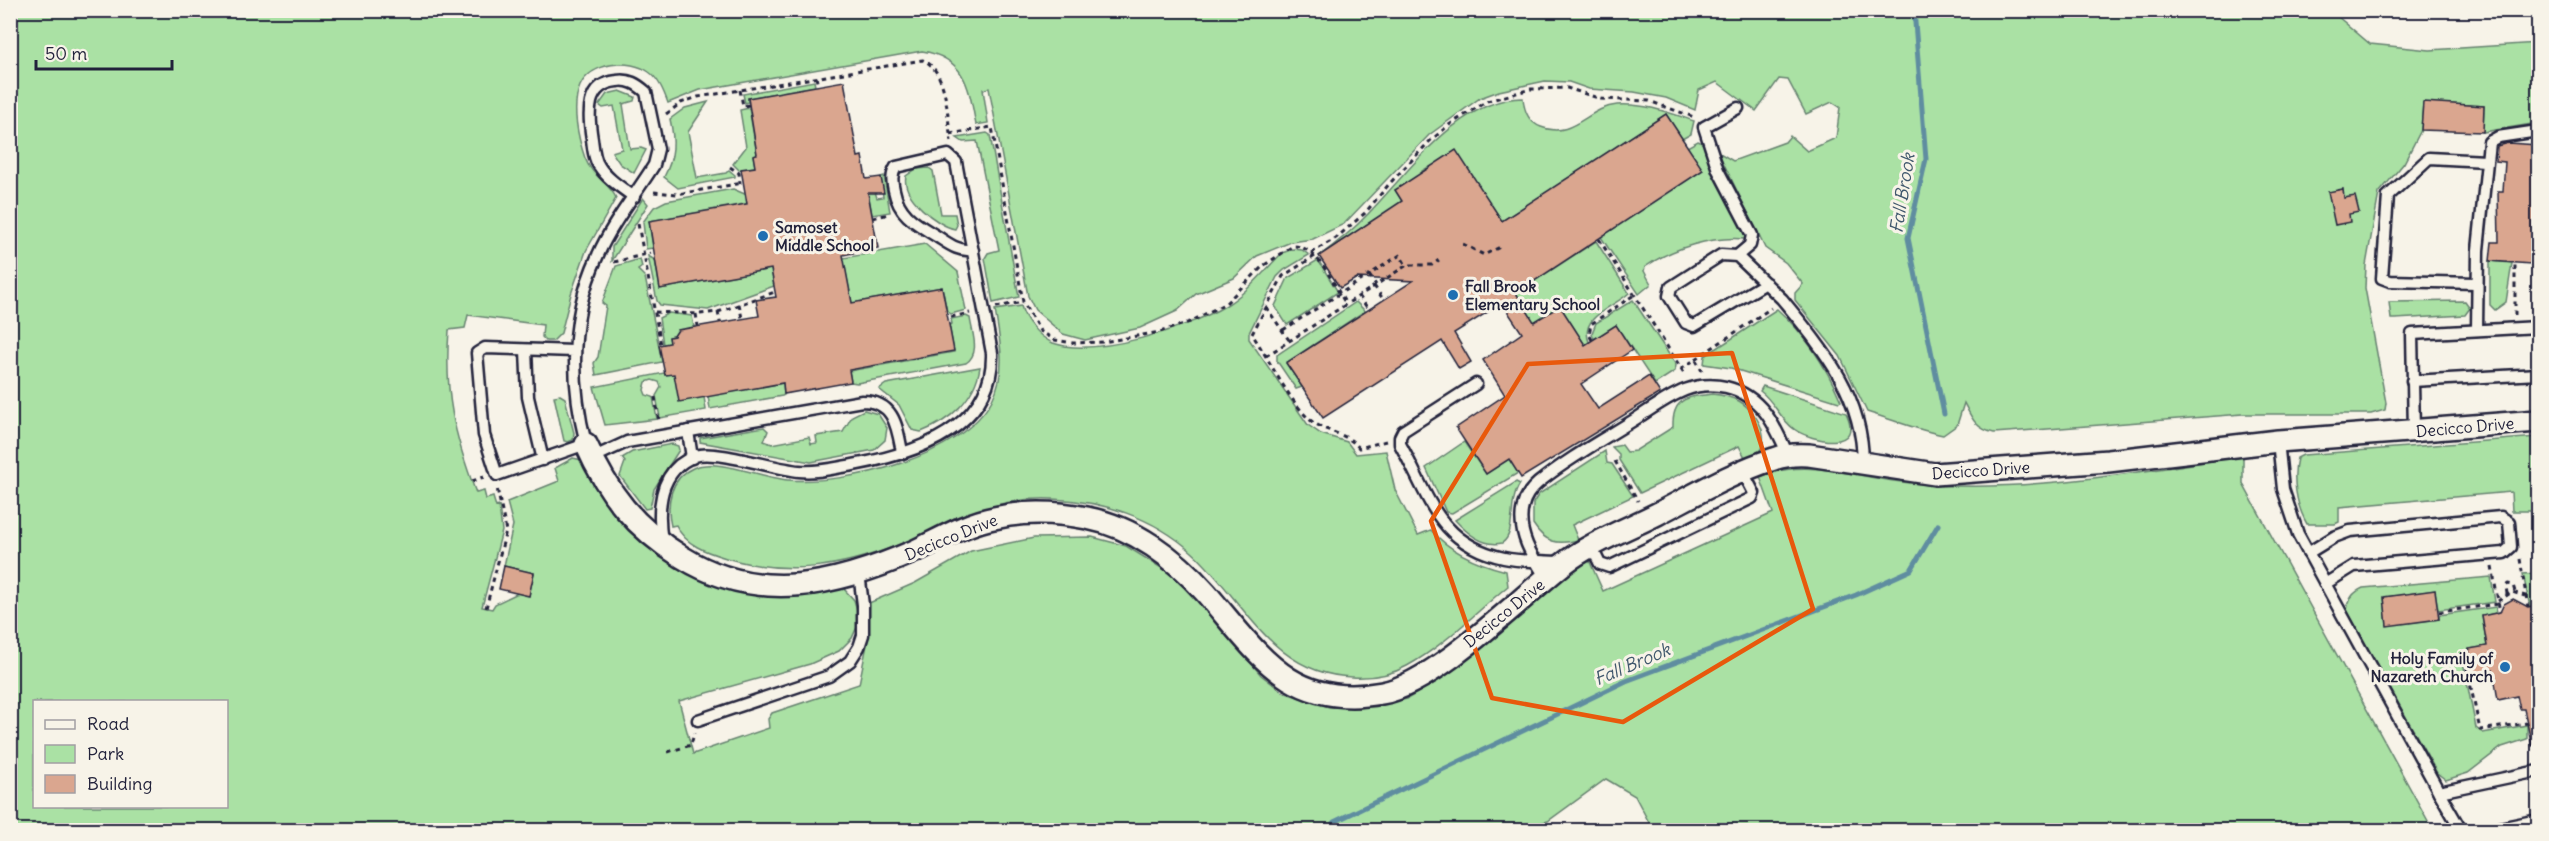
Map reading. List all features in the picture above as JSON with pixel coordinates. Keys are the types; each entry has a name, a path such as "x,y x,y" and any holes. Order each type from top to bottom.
{"street":[{"name":"Decicco Drive","path":"589,451 615,496 641,528 663,545 698,567 731,579 765,585 798,586 859,573 990,518 1017,514 1089,518 1147,542 1175,562 1204,590 1247,643 1283,676 1323,692 1355,695 1383,693 1415,682 1565,562 1591,546 1743,472 1788,455 1809,455 1920,474 1942,474 2108,461 2278,441 2538,420"}],"lane":[{"path":"589,451 577,410 574,351 582,301 603,245 634,197 654,165 658,149 646,92 633,83 619,80 601,85 593,95 588,119 599,167 634,197"},
{"path":"1737,256 1750,245 1752,235 1715,163 1705,131 1707,123 1738,108"},
{"path":"2477,330 2476,283 2488,142 2492,139 2538,131"},
{"path":"663,545 659,516 662,490 677,467 692,458 707,455 801,472 872,462 934,440 961,423 981,399 987,387 992,353 973,250 954,158 948,155 896,167 892,180 894,193 900,208 910,219 957,249 973,250"},
{"path":"2476,283 2390,281 2382,278 2386,204 2390,192 2429,158 2486,161"},
{"path":"1766,283 1694,326 1686,323 1669,296 1671,287 1721,255 1737,256 1766,283 1782,299 1826,353 1840,376 1860,425 1863,463"},
{"path":"2414,431 2412,334 2536,327"},
{"path":"574,351 478,350 480,410 484,435 497,475 543,460 627,442 871,401 886,407 892,414 902,452"},
{"path":"526,350 528,397 543,460"},
{"path":"2412,381 2538,374"},
{"path":"1476,384 1403,431 1400,437 1400,444 1433,511 1448,531 1466,544 1491,555 1565,562"},
{"path":"1546,578 1522,530 1523,506 1532,489 1605,438 1684,390 1715,385 1733,389 1749,397 1766,412 1788,455"},
{"path":"688,431 692,458"},
{"path":"2278,441 2286,504 2308,553 2461,831"},
{"path":"2308,553 2350,531 2501,517 2509,522 2511,547 2504,553 2354,566 2325,584"},
{"path":"698,720 829,676 850,661 860,647 862,635 863,605 859,573"},
{"path":"2439,792 2538,771"},
{"path":"2490,831 2538,820"}],"path":[{"path":"666,114 689,99 924,60 934,67 940,78 954,158"},
{"path":"816,77 818,86"},
{"path":"1311,253 1358,220 1414,156 1437,135 1487,101 1531,89 1568,88 1601,99 1649,101 1707,123"},
{"path":"740,90 743,106 749,105"},
{"path":"950,134 992,127 1023,302 1040,331 1055,340 1084,343 1131,338 1160,332 1210,313 1240,292 1263,266 1283,250 1300,246 1315,256 1346,304"},
{"path":"654,192 677,194 742,183 739,173 730,167"},
{"path":"638,224 661,345"},
{"path":"1599,239 1682,371 1782,299"},
{"path":"1463,244 1486,255"},
{"path":"1486,255 1502,246"},
{"path":"2532,251 2538,252 2536,327"},
{"path":"614,262 651,253"},
{"path":"1282,330 1400,255 1406,265"},
{"path":"1486,255 1486,261"},
{"path":"1315,256 1283,276 1252,334 1301,409 1323,428 1351,439 1359,448 1400,437"},
{"path":"1266,356 1406,265 1432,265 1439,260"},
{"path":"2514,328 2515,263"},
{"path":"1369,275 1383,299"},
{"path":"655,312 696,314 718,312 775,292"},
{"path":"1592,340 1589,329 1594,321 1634,295"},
{"path":"1359,296 1368,309"},
{"path":"995,307 1023,302"},
{"path":"740,304 742,318"},
{"path":"1266,307 1290,341"},
{"path":"718,312 720,322"},
{"path":"951,317 971,313"},
{"path":"696,314 698,326"},
{"path":"1696,360 1702,371"},
{"path":"655,397 659,423"},
{"path":"1615,461 1635,495"},
{"path":"486,608 506,531 502,505"},
{"path":"2521,574 2528,607"},
{"path":"2493,577 2500,612"},
{"path":"2507,594 2508,584 2513,585 2515,592"},
{"path":"2439,612 2498,603 2507,594 2515,592 2525,596"},
{"path":"2471,664 2466,664 2480,730 2527,723"},
{"path":"668,752 691,745 698,720"},
{"path":"2536,735 2538,748"}],"highlighted area":[{"path":"1732,353 1813,609 1623,722 1492,698 1431,521 1528,364"}],"green space":[{"path":"2330,10 2370,44 2430,50 2538,43 2538,123 2483,132 2484,106 2423,103 2421,130 2404,163 2379,193 2366,265 2365,288 2386,403 2385,410 2371,414 2243,414 1994,433 1979,426 1964,403 1957,425 1943,435 1867,412 1840,356 1795,300 1795,293 1803,284 1786,263 1765,248 1718,152 1733,161 1785,142 1790,136 1807,151 1836,138 1840,107 1832,102 1806,114 1788,80 1779,79 1756,111 1717,82 1699,90 1695,110 1666,98 1634,92 1589,89 1569,82 1545,81 1499,91 1480,98 1429,135 1344,224 1313,239 1291,242 1257,256 1234,278 1196,294 1177,311 1140,328 1085,340 1063,334 1035,310 1028,296 989,88 983,89 988,123 976,125 971,99 963,77 948,60 922,51 700,90 668,103 663,90 649,72 632,65 612,65 602,67 585,78 577,94 578,132 585,158 588,165 610,188 616,198 586,251 571,294 561,333 553,341 546,341 542,337 543,325 468,315 465,328 449,330 448,374 456,432 476,493 484,491 486,499 493,497 496,507 499,506 502,531 482,607 492,609 495,604 518,593 529,595 534,573 504,566 513,525 507,502 559,481 555,468 573,458 582,460 599,492 640,539 768,595 794,596 844,589 854,600 860,620 852,638 839,651 810,664 679,701 693,754 769,728 768,719 772,713 859,684 868,640 869,603 915,583 971,551 1034,538 1092,537 1126,546 1168,572 1198,600 1261,675 1283,692 1329,707 1360,708 1407,699 1444,677 1584,561 1589,560 1603,591 1773,513 1760,477 1776,471 1809,468 1936,485 2024,485 2114,476 2243,456 2243,484 2433,830 1653,830 1635,796 1606,779 1548,821 1514,830 11,830 10,11"},
{"path":"814,81 815,86 748,98 748,102 745,103 743,94"},
{"path":"620,91 635,97 634,101 623,104 630,149 646,150 634,173 620,164 612,152 622,149 614,106 603,108 599,105 607,94"},
{"path":"1523,98 1530,119 1541,127 1552,130 1571,126 1597,111 1617,105 1647,107 1694,121 1691,134 1682,139 1666,114 1502,221 1455,151 1430,172 1427,168 1422,171 1424,175 1395,190 1421,232 1391,209 1319,256 1357,225 1418,159 1456,124 1477,110 1500,101"},
{"path":"708,102 688,132 697,178 726,173 729,170 735,177 678,188 664,177 673,148 670,119 685,108"},
{"path":"749,108 757,154 753,155 755,167 739,170 733,164 746,147 740,110"},
{"path":"987,133 990,135 1019,297 993,303 985,258 988,253 999,250 977,141 963,142 957,138"},
{"path":"1698,141 1704,144 1743,228 1745,239 1719,239 1667,254 1645,267 1644,271 1651,284 1639,294 1601,237 1702,170 1687,147"},
{"path":"929,168 933,171 941,214 955,214 957,225 955,229 930,216 909,192 906,176 916,169"},
{"path":"884,176 890,212 872,215 866,180 871,179 877,198 883,197 881,177"},
{"path":"733,189 761,201 649,221 653,248 646,249 643,222 654,207 666,201"},
{"path":"643,198 648,204 612,261 612,247"},
{"path":"1596,241 1629,293 1593,319 1587,333 1589,342 1585,345 1560,306 1534,322 1516,293"},
{"path":"925,244 958,272 966,310 951,314 947,312 942,287 852,303 843,258"},
{"path":"1293,249 1302,250 1309,255 1284,270 1277,277 1249,333 1249,339 1308,425 1321,434 1347,442 1356,454 1386,451 1395,490 1418,535 1431,530 1447,545 1465,556 1506,571 1508,586 1447,639 1421,658 1400,669 1380,676 1352,677 1324,673 1300,663 1280,649 1262,631 1211,571 1177,540 1144,520 1090,503 1052,499 1010,502 973,513 876,553 813,567 770,567 726,558 697,547 685,538 676,525 671,526 669,509 675,485 685,472 693,468 703,465 727,466 788,480 841,478 901,463 930,452 956,437 977,420 997,389 1001,356 995,310 1021,306 1033,328 1053,343 1071,347 1116,344 1166,331 1209,315 1233,301 1282,253"},
{"path":"648,256 655,260 660,289 771,269 774,286 708,310 660,305 657,301"},
{"path":"640,259 642,267 638,270 645,277 662,362 596,375 594,363 598,357 606,306 602,303 616,266"},
{"path":"1318,260 1338,292 1287,325 1275,306 1288,278"},
{"path":"2490,261 2512,263 2506,302 2495,310 2490,305"},
{"path":"1633,300 1676,365 1675,371 1655,384 1616,325 1594,339 1592,333 1596,323"},
{"path":"2465,301 2470,308 2465,315 2391,319 2389,302"},
{"path":"1356,302 1365,311 1286,363 1302,387 1296,389 1277,361 1277,355"},
{"path":"1777,309 1814,351 1841,401 1731,368 1704,364 1705,356"},
{"path":"669,313 692,316 694,327 678,330 674,336 669,337 670,343 663,344 659,318"},
{"path":"966,316 970,318 974,348 971,359 966,363 857,383 851,382 849,371 954,352 949,325 952,324 951,319"},
{"path":"980,367 973,389 960,407 942,422 921,432 912,430 899,405 879,389 886,384"},
{"path":"664,373 665,375 674,374 704,397 706,410 660,418 656,396 661,387 659,382 652,380 646,382 644,390 646,395 653,397 657,419 605,425 594,387"},
{"path":"783,383 784,395 782,396 710,409 708,396"},
{"path":"1763,386 1846,413 1850,425 1848,434 1843,439 1823,440 1802,434 1789,425 1760,391"},
{"path":"1712,394 1726,396 1747,407 1759,422 1763,440 1761,448 1756,454 1746,459 1739,446 1640,493 1619,460 1619,454 1612,447 1622,445 1627,452 1635,451 1673,427 1675,410 1683,401 1695,396"},
{"path":"560,395 565,398 574,433 573,440 568,442 564,441 554,396"},
{"path":"864,410 878,414 887,428 885,440 874,450 811,462 700,442 700,438 764,427 768,431 764,441 772,444 809,437 811,444 817,443 816,436 843,432 852,416"},
{"path":"2538,437 2538,549 2535,549 2531,511 2512,511 2511,492 2339,507 2339,522 2335,524 2307,524 2303,517 2295,483 2297,458 2303,455"},
{"path":"1464,442 1486,474 1509,459 1518,473 1452,513 1446,512 1426,468"},
{"path":"672,444 678,446 679,450 654,489 650,508 645,509 620,476 625,462 622,458 632,452"},
{"path":"1605,451 1607,463 1612,464 1633,496 1572,525 1578,540 1558,542 1547,539 1533,524 1533,503 1539,494"},
{"path":"1516,482 1520,484 1514,500 1511,525 1507,538 1502,543 1482,541 1470,534 1455,520"},
{"path":"2538,573 2538,605 2530,607 2523,574"},
{"path":"2491,577 2495,602 2438,610 2435,590 2384,598 2387,625 2439,619 2439,615 2496,607 2497,613 2482,616 2487,646 2469,649 2471,660 2463,662 2476,728 2483,733 2527,725 2527,739 2502,747 2468,773 2446,780 2437,773 2347,610 2354,594 2363,588"}],"building":[{"name":"Samoset Middle School","path":"844,81 858,157 862,156 866,179 881,177 884,193 868,193 878,248 843,255 852,303 942,287 954,351 849,370 851,382 784,394 783,383 679,402 674,374 665,375 659,345 670,343 669,337 674,336 678,330 759,316 756,300 776,297 771,269 660,289 649,221 747,204 741,169 755,167 753,155 757,154 748,98"},
{"path":"2423,102 2484,106 2483,132 2421,130"},
{"name":"Fall Brook Elementary School","path":"1666,114 1703,170 1516,293 1534,322 1560,306 1585,345 1616,325 1632,350 1581,384 1598,409 1649,376 1660,393 1521,478 1509,459 1486,474 1456,428 1505,395 1483,360 1522,333 1502,303 1454,333 1471,362 1459,369 1442,341 1323,418 1286,363 1413,281 1357,278 1340,288 1319,256 1402,201 1395,190 1456,150 1502,221"},
{"path":"2508,143 2538,145 2536,187 2538,187 2538,222 2533,222 2531,264 2490,261 2492,242 2499,242 2498,191 2503,191 2505,162 2496,161 2497,146"},
{"path":"2343,189 2344,198 2355,196 2359,212 2349,214 2350,222 2335,225 2328,192"},
{"path":"504,566 534,573 529,596 499,589"},
{"path":"2435,590 2439,619 2387,626 2384,597"},
{"name":"Holy Family of Nazareth Church","path":"2513,599 2528,607 2538,605 2538,745 2532,746 2524,709 2520,709 2517,696 2498,700 2493,670 2473,674 2469,649 2487,646 2482,616 2500,612 2504,604"}],"waterway":[{"name":"Fall Brook","path":"1914,10 1926,159 1908,238 1944,414"},
{"name":"Fall Brook","path":"1328,830 1334,822 1626,681 1856,595 1911,570 1938,525"}],"place":[{"name":"Samoset Middle School","path":"763,236"},
{"name":"Fall Brook Elementary School","path":"1453,295"},
{"name":"Holy Family of Nazareth Church","path":"2505,667"}]}
